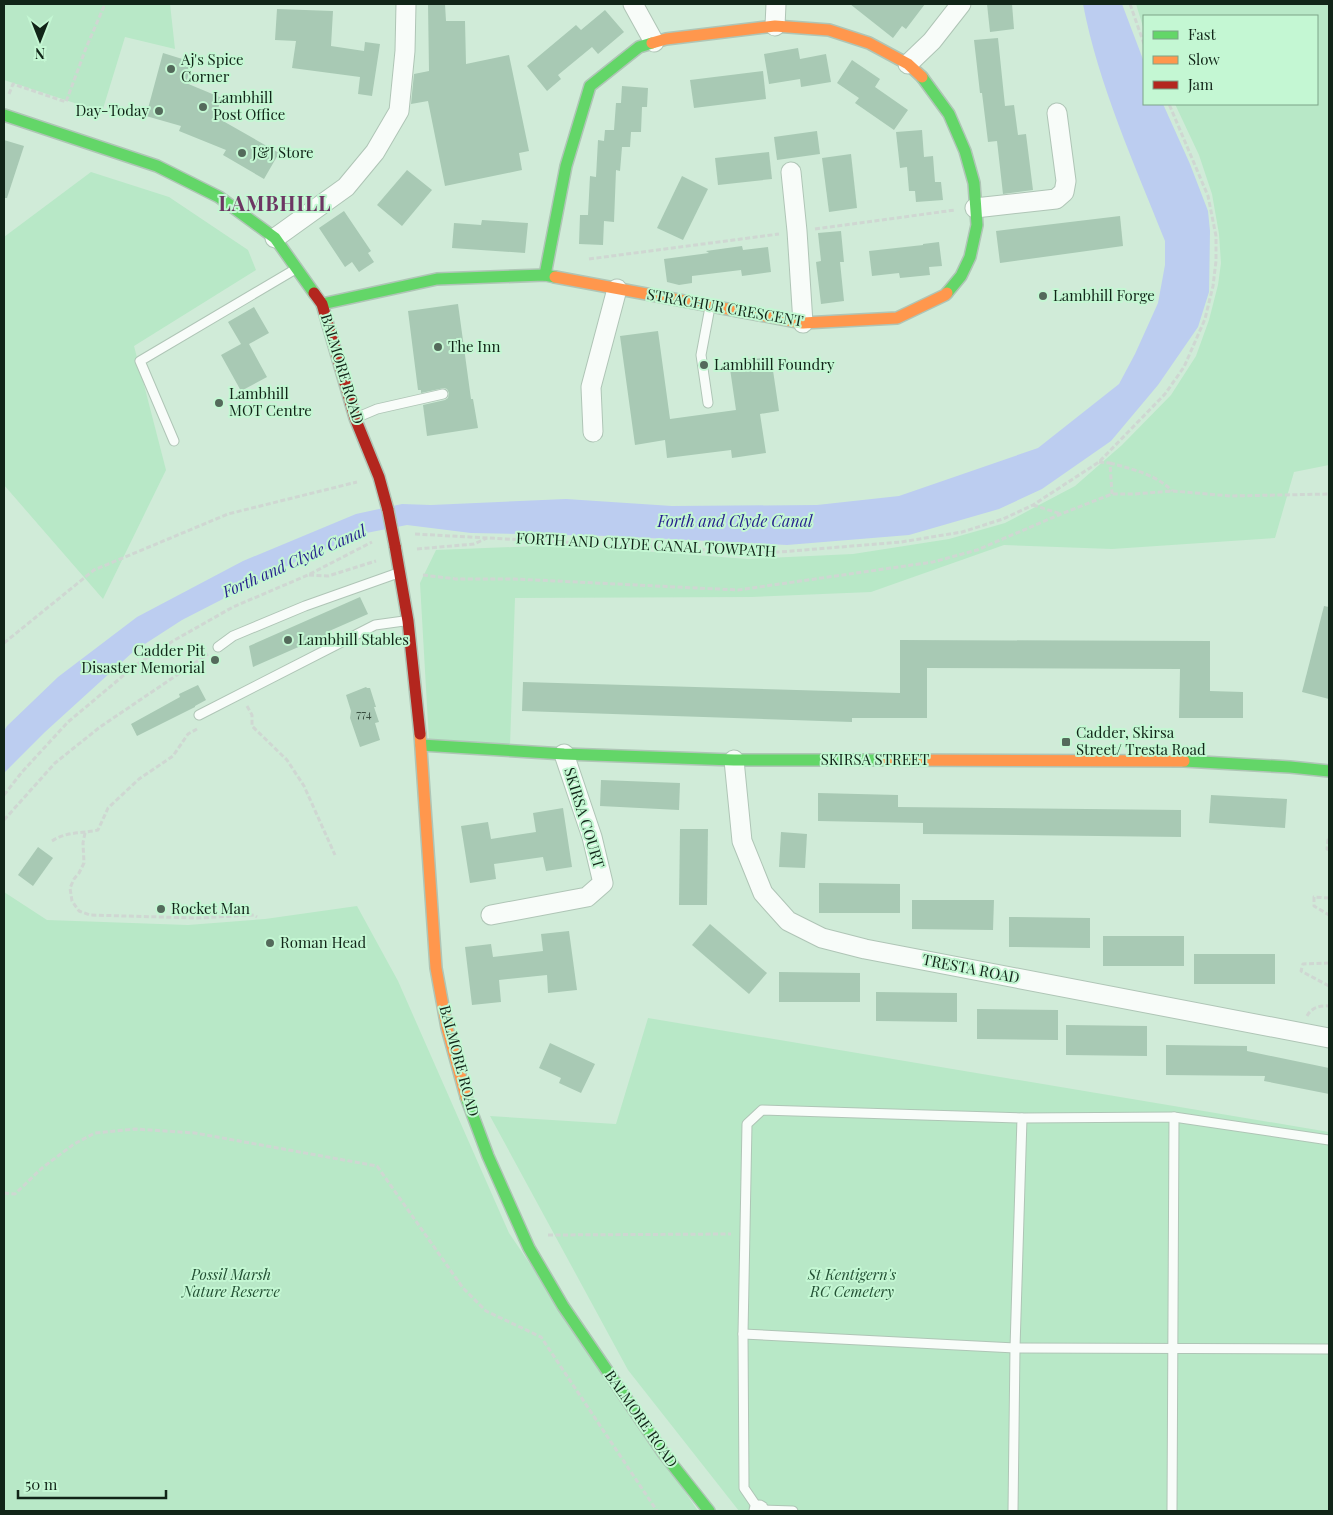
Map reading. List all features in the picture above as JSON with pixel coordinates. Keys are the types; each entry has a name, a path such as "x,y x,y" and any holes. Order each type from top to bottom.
{"street":[{"path":"274,238 346,187 375,152 399,111 405,51 406,4"},
{"path":"633,4 654,42"},
{"path":"775,26 776,4"},
{"path":"908,64 932,41 960,4"},
{"name":"STRACHUR CRESCENT","path":"322,304 437,279 545,275 803,323 897,318 945,295 961,276 970,257 977,225 974,183 965,150 949,114 925,80 908,64 868,43 829,30 775,26 666,39 639,47 590,86 566,166 545,275"},
{"path":"975,208 1056,200 1061,196 1064,192 1066,181 1057,113"},
{"name":"BALMORE ROAD","path":"4,115 157,166 219,197 274,238 322,304 355,418 379,477 388,510 400,572 419,715 436,968 447,1028 464,1091 488,1156 528,1248 563,1306 611,1378 664,1454 709,1511"},
{"path":"791,172 803,323"},
{"path":"593,432 591,387 617,288"},
{"name":"SKIRSA STREET","path":"421,745 564,754 734,760 1171,760 1290,766 1329,771"},
{"name":"SKIRSA COURT","path":"491,915 586,897 604,882 592,837 564,754"},
{"name":"TRESTA ROAD","path":"734,760 742,841 763,893 788,921 822,938 1329,1038"}],"lane":[{"path":"174,441 140,362 296,268"},
{"path":"708,403 701,355 710,305"},
{"path":"355,418 377,409 443,394"},
{"path":"218,647 233,636 305,606 400,572"},
{"path":"199,715 375,625 408,621"},
{"path":"792,1511 759,1511 744,1488 743,1334 746,1124 762,1110 1022,1118 1174,1117 1329,1140"},
{"path":"1172,1511 1174,1117"},
{"path":"1013,1511 1015,1348 1022,1118"},
{"path":"743,1334 1015,1348 1329,1349"}],"path":[{"path":"7,102 13,84 66,102 105,4"},
{"path":"1130,4 1143,41"},
{"name":"FORTH AND CLYDE CANAL TOWPATH","path":"406,536 415,534 726,551 780,552 901,542 962,532 1003,520 1033,505 1099,462 1165,394 1184,367 1205,319 1213,286 1216,236 1208,196 1169,105"},
{"path":"582,260 975,208"},
{"path":"1099,462 1110,463 1156,478 1173,491"},
{"path":"1110,463 1112,494"},
{"path":"4,643 94,570 228,514 379,477"},
{"path":"400,572 456,579 515,579 738,590 933,562 976,550 1112,494 1173,491 1230,496 1329,494"},
{"path":"1033,505 1060,514"},
{"path":"308,575 328,576 396,550 474,544 488,538"},
{"path":"4,795 22,772 68,722 136,665 173,641 233,607 308,575 370,542 379,541"},
{"path":"4,820 55,763 100,728 218,647"},
{"path":"241,694 252,715 252,726 288,760 304,786 335,855"},
{"path":"52,841 69,833 85,833 98,830 108,808 139,779 173,756 188,734 204,724 199,715"},
{"path":"85,833 83,843 84,863 70,888 72,901 79,911 90,915 197,918 254,915 257,917"},
{"path":"1329,840 1327,849 1329,850"},
{"path":"1329,898 1314,897 1314,906 1329,915"},
{"path":"1329,963 1302,964 1301,970 1329,986"},
{"path":"4,1193 15,1194 50,1162 74,1144 95,1133 135,1129 195,1133 377,1166 463,1288 486,1311 541,1336 657,1511"},
{"path":"523,1236 744,1233"}],"green space":[{"path":"4,4 170,4 175,49 125,37 102,112 4,80"},
{"path":"1136,4 1329,4 1329,465 1294,472 1275,538 1112,549 1004,545 871,592 752,597 515,598 510,746 429,741 420,583 436,550 563,545 748,559 853,554 949,539 1005,523 1075,486 1122,445 1171,395 1196,356 1209,320 1218,285 1221,263 1219,234 1212,194 1199,155 1175,105 1318,105 1318,15 1143,15 1143,27"},
{"path":"91,172 169,197 248,250 256,270 134,346 166,470 103,599 4,485 4,237"},
{"name":"Possil Marsh Nature Reserve","path":"4,892 47,920 188,925 265,919 357,906 398,981 509,1233 698,1511 4,1511"},
{"name":"St Kentigern's RC Cemetery","path":"648,1018 1329,1132 1329,1511 739,1511 628,1370 490,1116 616,1124"}],"water":[{"name":"Forth and Clyde Canal","path":"1083,4 1122,4 1143,59 1143,105 1163,105 1190,164 1208,211 1210,231 1209,292 1198,327 1158,385 1111,441 1042,489 999,509 909,535 787,545 608,536 471,533 407,525 361,534 293,563 182,620 134,651 45,732 4,773 4,731 7,726 58,677 137,617 243,561 356,514 402,504 431,505 566,499 672,506 817,505 899,496 1038,448 1119,384 1158,303 1165,265 1165,241 1108,94"}],"building":[{"path":"428,4 445,4 446,21 465,21 466,64 509,55 529,151 519,153 522,170 445,186 428,101 411,104 414,74 429,71"},
{"path":"850,4 925,4 906,29 902,26 893,38"},
{"path":"987,4 1012,4 1014,29 990,32"},
{"path":"277,9 333,11 331,46 364,51 365,42 380,44 372,96 358,94 360,77 292,68 296,41 275,40"},
{"path":"605,10 624,32 598,54 592,47 558,75 561,79 547,91 527,66 576,25 581,30"},
{"path":"998,38 1005,106 1014,105 1018,135 1026,134 1033,190 1003,194 997,141 988,142 974,40"},
{"path":"798,48 800,59 826,54 831,82 801,87 800,79 769,84 764,54"},
{"path":"163,53 192,62 186,83 222,98 215,116 279,153 264,179 223,155 226,150 179,131 181,126 146,116"},
{"path":"852,60 880,79 875,87 908,110 894,130 855,103 859,98 837,83"},
{"path":"763,71 766,99 694,108 690,80"},
{"path":"622,86 648,88 647,107 642,107 641,132 631,132 630,147 622,147 620,171 616,170 614,222 604,221 603,245 579,244 580,215 588,215 590,176 596,177 598,140 604,141 605,130 614,130 616,103 621,103"},
{"path":"922,130 924,157 933,156 935,182 941,182 943,200 916,202 915,191 909,191 907,167 900,168 896,132"},
{"path":"817,131 820,154 777,160 774,137"},
{"path":"4,140 24,146 7,198 4,198"},
{"path":"769,152 772,179 718,185 715,158"},
{"path":"851,154 857,208 829,212 822,158"},
{"path":"407,170 432,190 402,226 377,205"},
{"path":"682,176 708,189 683,240 657,228"},
{"path":"344,211 371,251 368,253 374,262 359,272 352,262 345,267 319,228"},
{"path":"1120,216 1123,246 1000,263 996,231"},
{"path":"482,220 528,223 525,253 452,248 454,223 481,225"},
{"path":"841,231 844,262 840,262 844,301 821,304 816,262 821,261 818,233"},
{"path":"939,242 942,266 929,267 930,275 900,278 899,273 872,276 869,251"},
{"path":"742,246 743,250 768,247 771,272 742,276 741,270 692,276 692,283 679,285 667,282 664,259"},
{"name":"The Inn","path":"458,304 471,399 473,399 478,428 427,436 423,405 445,400 448,398 449,393 444,388 421,393 421,390 418,390 408,311"},
{"path":"254,307 269,333 249,344 267,377 241,391 221,355 241,344 228,322"},
{"path":"658,331 670,419 736,410 729,362 771,357 779,411 760,414 766,453 732,458 731,450 667,458 665,440 635,445 620,336"},
{"name":"Lambhill Stables","path":"360,597 368,614 253,667 249,646"},
{"path":"1324,606 1329,607 1329,699 1302,692"},
{"path":"900,640 1210,641 1210,691 1243,692 1243,718 1179,718 1180,669 927,668 927,718 852,718 852,722 522,711 523,682 900,693"},
{"path":"198,685 206,700 137,736 131,724 180,697 179,694"},
{"path":"366,687 370,688 376,707 374,707 379,722 375,723 380,740 360,747 350,718 351,711 346,695"},
{"path":"601,780 680,783 679,810 600,806"},
{"path":"818,793 898,795 898,807 1181,810 1181,837 923,834 923,823 818,821"},
{"path":"1211,795 1287,799 1285,828 1209,823"},
{"path":"563,808 572,867 546,871 543,857 494,864 496,879 470,883 461,826 488,822 491,839 536,832 533,813"},
{"path":"680,829 708,829 707,905 679,905"},
{"path":"781,832 807,834 805,868 779,867"},
{"path":"38,847 53,858 33,886 18,875"},
{"path":"819,883 900,884 900,913 819,913"},
{"path":"912,900 994,900 993,930 912,929"},
{"path":"1009,917 1090,918 1090,948 1009,947"},
{"path":"710,924 767,973 749,994 692,945"},
{"path":"569,931 577,990 548,993 547,975 499,980 501,1002 472,1005 465,947 491,944 493,957 543,951 541,934"},
{"path":"1103,936 1184,936 1184,966 1103,966"},
{"path":"1194,954 1275,954 1275,984 1194,984"},
{"path":"779,972 860,973 860,1002 779,1002"},
{"path":"876,992 957,993 957,1022 876,1021"},
{"path":"977,1009 1058,1010 1058,1040 977,1039"},
{"path":"1066,1025 1147,1026 1147,1056 1066,1055"},
{"path":"550,1043 595,1064 581,1093 559,1083 561,1078 539,1068"},
{"path":"1166,1045 1247,1046 1247,1051 1329,1068 1329,1094 1264,1081 1265,1076 1166,1075"}],"traffic: fast":[{"path":"545,275 566,166 590,86 639,47 652,43"},
{"path":"922,77 949,114 965,151 974,183 977,225 970,257 961,276 947,293"},
{"path":"4,115 157,166 219,197 275,238 314,293"},
{"path":"322,304 437,279 545,275 555,277"},
{"path":"421,745 564,754 734,760 886,760"},
{"path":"1184,761 1329,771"},
{"path":"466,1097 488,1156 529,1248 563,1306 664,1454 709,1511"}],"traffic: slow":[{"path":"652,43 666,39 775,26 829,30 869,43 908,64 922,77"},
{"path":"555,277 803,323 897,318 947,293"},
{"path":"420,734 436,968 447,1028 466,1097"},
{"path":"886,760 1184,761"}],"traffic: jam":[{"path":"314,293 322,304 355,418 379,477 388,510"},
{"path":"388,510 395,546"},
{"path":"395,546 408,621 420,734"}],"place":[{"name":"Aj's Spice Corner","path":"171,69"},
{"name":"Lambhill Post Office","path":"203,107"},
{"name":"Day-Today","path":"159,111"},
{"name":"J&J Store","path":"242,153"},
{"name":"Lambhill Forge","path":"1043,296"},
{"name":"The Inn","path":"438,347"},
{"name":"Lambhill Foundry","path":"704,365"},
{"name":"Lambhill MOT Centre","path":"219,403"},
{"name":"Lambhill Stables","path":"288,640"},
{"name":"Cadder Pit Disaster Memorial","path":"215,660"},
{"name":"Cadder, Skirsa Street/ Tresta Road","path":"1066,742"},
{"name":"Rocket Man","path":"161,909"},
{"name":"Roman Head","path":"270,943"}],"district":[{"name":"LAMBHILL","path":"275,204"}]}
